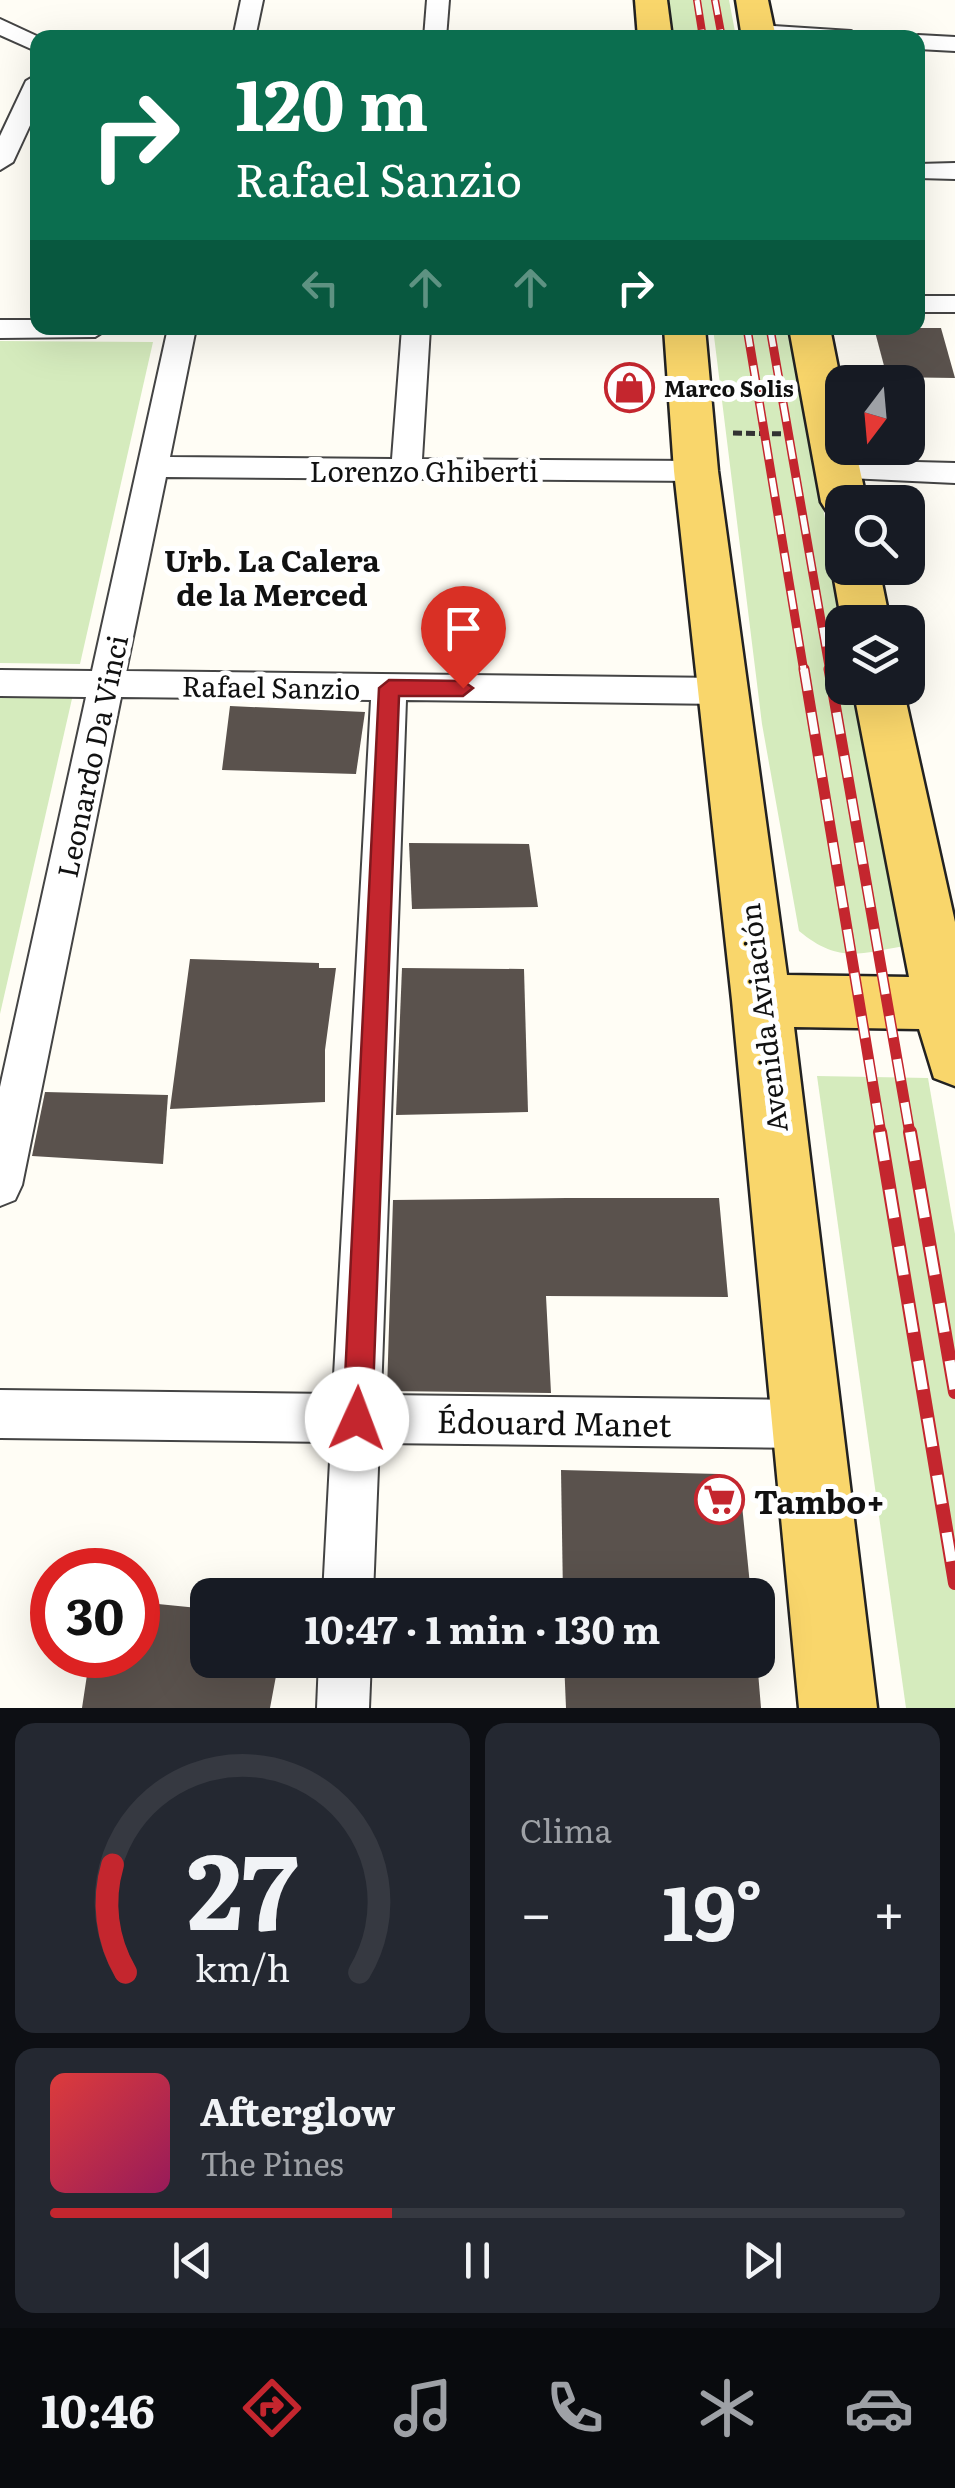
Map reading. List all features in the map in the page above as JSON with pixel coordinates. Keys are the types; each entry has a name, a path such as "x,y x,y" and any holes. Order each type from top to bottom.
{"main road":[{"path":"651,0 654,30"},
{"name":"Avenida Aviación","path":"685,335 694,451 762,1000 838,1708"},
{"path":"810,335 838,469"},
{"path":"762,1000 950,1031 882,705"}],"street":[{"path":"246,30 252,0"},
{"path":"436,30 438,0"},
{"path":"756,23 800,30"},
{"path":"0,26 30,41"},
{"path":"925,42 955,44"},
{"path":"0,162 30,98"},
{"path":"925,170 955,172"},
{"path":"925,304 955,304"},
{"path":"0,329 30,329"},
{"name":"Leonardo Da Vinci","path":"0,1186 14,1051 106,685 181,335"},
{"path":"406,471 416,335"},
{"name":"Lorenzo Ghiberti","path":"153,467 406,471 694,451"},
{"path":"838,469 955,473"},
{"name":"Rafael Sanzio","path":"0,683 722,692"},
{"path":"349,1578 389,688"},
{"name":"Édouard Manet","path":"0,1414 807,1424"},
{"path":"342,1708 344,1678"}],"path":[{"path":"694,451 838,469"}],"green space":[{"path":"666,0 729,0 735,30 671,30"},
{"path":"714,335 791,335 825,519 825,585 837,585 841,605 825,605 825,705 859,705 904,946 849,954 825,948 799,931 762,724"},
{"path":"0,341 153,342 80,664 0,663"},
{"path":"0,689 74,690 0,1014"},
{"path":"817,1076 928,1078 955,1234 955,1708 906,1708"}],"building":[{"path":"925,328 941,328 955,378 925,378 925,365 884,365 876,335 925,335"},
{"path":"230,706 365,712 356,774 222,770"},
{"path":"409,843 529,844 538,907 412,909"},
{"path":"190,959 319,963 319,968 336,968 325,1050 325,1102 170,1109"},
{"path":"402,968 524,969 528,1112 396,1115"},
{"path":"45,1092 168,1095 163,1164 32,1156"},
{"path":"719,1198 728,1297 546,1296 551,1393 387,1391 393,1200"},
{"path":"561,1470 719,1474 741,1495 749,1578 563,1578"},
{"path":"160,1604 190,1607 190,1678 276,1678 270,1708 82,1708 87,1678 160,1678"},
{"path":"565,1678 758,1678 761,1708 566,1708"}],"railway":[{"path":"697,0 702,30"},
{"path":"715,0 721,30"},
{"path":"748,335 804,672"},
{"path":"771,335 825,643"},
{"path":"804,669 881,1134"},
{"path":"835,705 910,1134"},
{"path":"880,1132 955,1583"},
{"path":"910,1132 955,1392"}],"place":[{"name":"Marco Solis","path":"629,387"},
{"name":"Tambo+","path":"719,1500"}],"district":[{"name":"Urb. La Calera de la Merced","path":"272,576"}],"route":[{"path":"357,1419 389,688 463,688"}]}
